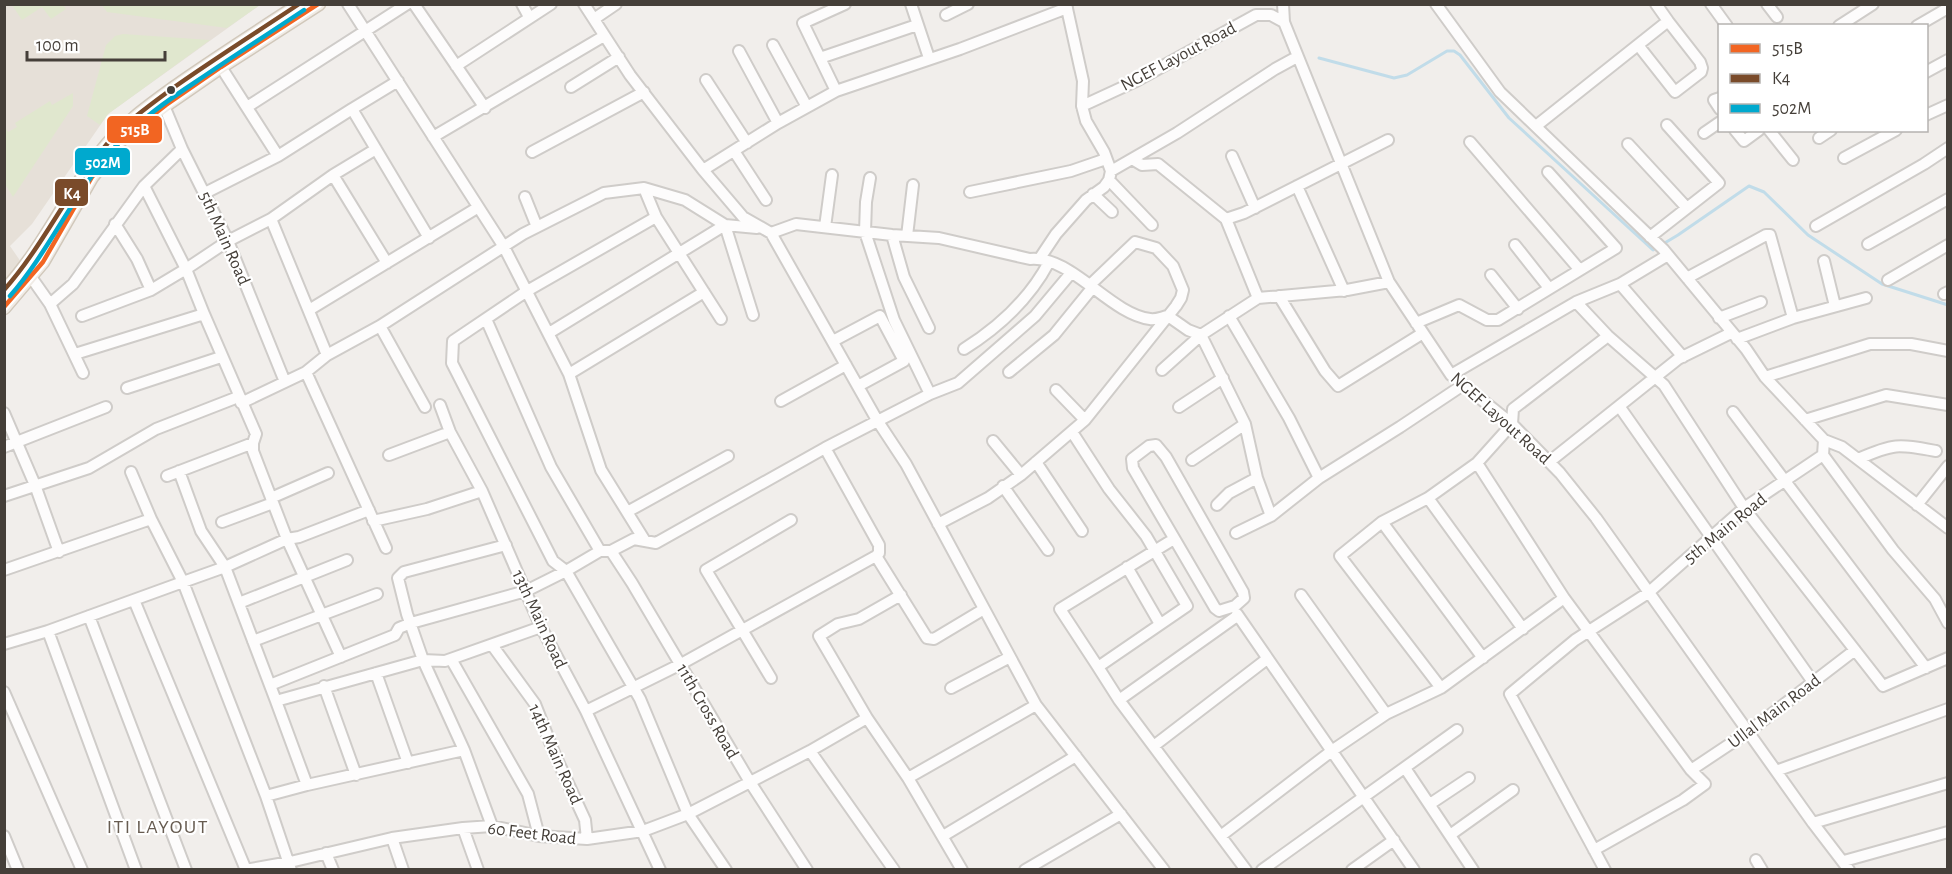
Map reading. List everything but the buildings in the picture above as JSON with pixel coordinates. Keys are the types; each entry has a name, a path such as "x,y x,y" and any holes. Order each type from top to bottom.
{"main road":[{"path":"4,308 31,277 39,258 92,177 121,140 163,102 236,44 300,4"},
{"path":"163,102 319,4"},
{"path":"4,291 39,258"}],"street":[{"path":"348,4 504,247 569,374 601,470 645,541"},
{"path":"247,107 407,4"},
{"path":"414,4 485,108"},
{"path":"522,4 529,17"},
{"path":"456,66 551,4"},
{"path":"584,4 644,92 703,170 743,217 767,231 906,464 1036,705 1164,870"},
{"path":"594,19 616,4"},
{"path":"836,90 803,23 830,7 845,4"},
{"path":"911,4 929,58"},
{"path":"946,15 968,4"},
{"path":"1283,4 1284,22"},
{"path":"1436,4 1500,92 1659,246 1746,349 1765,377 1824,440 1842,447 1947,528"},
{"path":"1638,45 1675,92 1701,72 1700,62 1656,4"},
{"path":"1711,4 1726,24"},
{"path":"1767,4 1778,17"},
{"path":"1842,24 1873,4"},
{"path":"703,170 836,90 960,49 1067,6 1083,81 1082,106 1086,121 1104,152 1110,176 1152,225"},
{"path":"1920,24 1947,7"},
{"name":"NGEF Layout Road","path":"1082,106 1134,82 1256,15 1271,15 1284,22 1389,282 1416,323 1451,375 1512,423 1549,462 1596,518 1813,823 1847,866"},
{"path":"1536,126 1668,21"},
{"path":"820,58 917,25"},
{"path":"433,137 604,36"},
{"path":"774,45 807,107"},
{"path":"739,51 778,123"},
{"path":"571,87 619,57"},
{"path":"964,349 1023,301 1040,280 1045,260 1056,234 1086,200 1104,187 1110,176 1132,159 1297,57"},
{"path":"1928,71 1947,60"},
{"path":"221,67 278,156"},
{"path":"706,80 747,142"},
{"path":"205,193 278,156 398,81"},
{"path":"531,152 644,92"},
{"name":"5th Main Road","path":"163,102 228,241 285,382"},
{"path":"1928,114 1947,105"},
{"path":"352,109 429,238"},
{"path":"1704,133 1718,123"},
{"path":"1451,375 1576,302 1620,284 1659,246 1687,208 1719,183 1667,125"},
{"path":"1737,132 1744,141 1756,132"},
{"path":"1771,132 1793,160"},
{"path":"1819,138 1828,132"},
{"path":"1844,158 1892,132"},
{"path":"1226,219 1255,208 1388,140"},
{"path":"1470,142 1579,269"},
{"path":"1628,144 1687,208"},
{"path":"1816,226 1924,164 1947,148"},
{"path":"50,303 73,284 144,186 183,149"},
{"path":"82,316 151,290 228,241 271,219 333,175 376,149"},
{"path":"734,151 766,200"},
{"path":"1232,156 1255,208"},
{"path":"970,192 1071,171 1106,159"},
{"path":"1132,159 1142,165 1158,165 1226,219 1258,298"},
{"path":"1416,323 1459,305 1487,320 1498,320 1616,248 1548,172"},
{"path":"333,175 387,264"},
{"path":"825,227 832,175"},
{"path":"870,178 865,232 894,320 930,394"},
{"path":"907,236 913,185"},
{"path":"144,186 186,269 221,357 256,434 253,451 272,501 341,657"},
{"path":"1297,186 1344,291"},
{"path":"644,188 656,217 721,319"},
{"path":"4,496 89,468 156,429 240,400 306,372 327,356 380,326 537,227 604,193 644,188 685,200 725,225 767,231 796,224 939,238 1030,259 1045,260 1071,273 1136,316 1152,319 1168,316 1188,330 1202,335 1245,424 1257,478 1271,516"},
{"path":"1093,194 1112,212"},
{"path":"525,197 537,227"},
{"path":"1868,244 1947,199"},
{"path":"309,310 477,208"},
{"path":"656,217 527,291 453,341 452,363 553,561 566,571 633,686 688,814 726,870"},
{"path":"271,219 327,356"},
{"path":"115,224 137,259 151,290"},
{"path":"549,333 725,225"},
{"path":"725,225 753,315"},
{"path":"892,235 904,277 929,328"},
{"path":"1687,278 1766,235 1770,235 1793,318"},
{"path":"938,524 988,498 1021,475 1085,420 1181,298 1183,290 1173,266 1156,248 1135,242 1091,286 1054,335 1009,372"},
{"path":"1515,245 1549,288"},
{"path":"1888,280 1947,245"},
{"path":"1824,261 1835,306"},
{"path":"270,685 395,635 399,628 411,623 526,591 634,539 656,543 825,448 930,394 958,383 1035,316 1071,273"},
{"path":"1491,275 1518,309"},
{"path":"31,277 50,303 83,373"},
{"path":"1162,370 1202,335 1258,298 1344,291 1389,282"},
{"path":"1620,284 1683,357"},
{"path":"569,374 704,292"},
{"path":"1280,296 1324,371 1338,386 1423,333"},
{"path":"1549,462 1683,357 1734,336 1866,298"},
{"path":"1576,302 1608,336 1664,385 1744,508 1883,686 1947,658"},
{"path":"1719,318 1761,302"},
{"path":"75,354 204,315"},
{"path":"833,341 880,316 904,361 858,386"},
{"path":"1228,316 1289,418 1318,478"},
{"name":"11th Cross Road","path":"486,319 551,467 605,551 633,583 750,782 807,870"},
{"path":"380,326 424,407"},
{"path":"1441,688 1340,555 1382,522 1428,498 1477,463 1512,423 1514,409 1608,336"},
{"path":"1765,377 1870,344 1911,344 1947,351"},
{"path":"127,388 221,357"},
{"path":"781,400 846,364"},
{"path":"306,372 386,548"},
{"path":"1179,407 1223,378"},
{"path":"1236,533 1271,516 1318,478 1400,428 1462,385"},
{"path":"1056,390 1085,420"},
{"path":"1805,420 1886,395 1947,405"},
{"name":"13th Main Road","path":"440,405 450,432 482,491 540,627 586,711 660,870"},
{"path":"1619,406 1813,682"},
{"path":"4,447 106,407"},
{"path":"1733,412 1926,668"},
{"path":"4,413 35,485 59,552"},
{"path":"1192,460 1245,424"},
{"path":"389,455 450,432"},
{"path":"1072,432 1109,489 1155,552 1187,606 1098,667"},
{"path":"1824,440 1823,455 1893,550 1935,598 1947,623"},
{"path":"993,441 1021,475"},
{"path":"167,476 253,443"},
{"path":"1858,459 1887,447 1902,444 1936,450"},
{"path":"1119,700 1236,612 1244,598 1243,592 1166,457 1156,445 1149,446 1132,459 1133,468 1215,608 1219,611 1236,612"},
{"path":"586,711 681,664 879,553 879,545 825,448"},
{"name":"5th Main Road","path":"1594,850 1510,694 1575,640 1648,593 1744,508 1823,455"},
{"path":"627,512 728,456"},
{"path":"1036,462 1082,531"},
{"path":"1477,463 1564,598 1690,770 1705,784 1683,800 1594,850 1605,870"},
{"path":"1917,505 1947,466"},
{"path":"179,471 201,531 225,567 307,785"},
{"path":"131,472 151,519 183,582 266,796 290,866"},
{"path":"222,522 272,501 328,473"},
{"path":"1216,505 1229,493 1257,478"},
{"path":"1003,486 1048,550"},
{"path":"373,521 427,509 482,491"},
{"path":"1428,498 1523,629"},
{"path":"4,644 48,631 225,567 287,539 309,534 369,510"},
{"path":"4,570 151,519"},
{"path":"771,678 706,570 791,520"},
{"path":"1382,522 1483,658"},
{"path":"1169,542 1060,609 1119,700 1155,745 1246,870"},
{"path":"492,826 464,750 423,660 398,584 400,574 506,545"},
{"path":"876,556 930,640 984,609"},
{"path":"239,603 347,560"},
{"path":"1127,567 1160,624"},
{"path":"253,641 377,594"},
{"path":"1301,595 1386,714"},
{"path":"901,596 859,619 838,624 819,636 867,718 908,778 963,870"},
{"path":"1222,836 1333,750 1386,714 1441,688 1564,598"},
{"path":"134,600 245,869"},
{"path":"1236,612 1414,870"},
{"path":"89,616 186,870"},
{"path":"276,701 423,660 445,661 540,627"},
{"path":"48,631 136,870"},
{"name":"14th Main Road","path":"492,645 535,704 555,755 585,820 587,839"},
{"name":"Ullal Main Road","path":"1690,770 1748,732 1855,650"},
{"path":"951,688 1010,657"},
{"path":"451,659 528,794 539,836"},
{"path":"1155,745 1267,659"},
{"path":"376,673 408,763"},
{"path":"324,686 356,775"},
{"path":"4,692 81,870"},
{"path":"908,778 1036,705"},
{"path":"1776,771 1947,709"},
{"name":"60 Feet Road","path":"245,869 290,866 326,853 392,838 463,828 492,826 539,836 587,839 643,831 688,814 810,751 867,718"},
{"path":"1262,870 1457,730"},
{"path":"266,796 464,750"},
{"path":"810,751 894,870"},
{"path":"943,836 1076,756"},
{"path":"1405,768 1473,870"},
{"path":"1430,804 1469,778"},
{"path":"1813,823 1947,783"},
{"path":"1450,835 1513,790"},
{"path":"1025,870 1121,814"},
{"path":"463,828 478,870"},
{"path":"1847,866 1947,832"},
{"path":"4,836 18,870"},
{"path":"392,838 403,870"},
{"path":"1352,870 1394,840"},
{"path":"326,853 333,870"}],"shaded area":[{"path":"5,5 260,5 108,114 32,224 10,246 21,262 5,280"}],"green space":[{"path":"12,5 63,5 66,9 51,19 42,7 22,20"},
{"path":"102,5 260,5 227,28 107,12"},
{"path":"123,34 210,40 108,114 100,125 87,116 106,45 115,36"},
{"path":"73,93 73,106 13,197 5,184 5,127 8,132 17,127 15,123 50,101 52,105"}],"waterway":[{"path":"1319,58 1394,78 1407,75 1447,51 1454,51 1460,55 1509,118 1653,250 1749,186 1764,192 1808,235 1882,284 1948,305"}],"transit line":[{"name":"K4","path":"4,290 31,255 93,162 122,128 173,88 299,4"},
{"name":"515B","path":"4,307 43,262 92,177 121,140 221,67 318,4"},
{"name":"502M","path":"10,296 38,260 100,164 124,137 175,96 304,10"}],"district":[{"name":"ITI LAYOUT","path":"158,826"}]}
